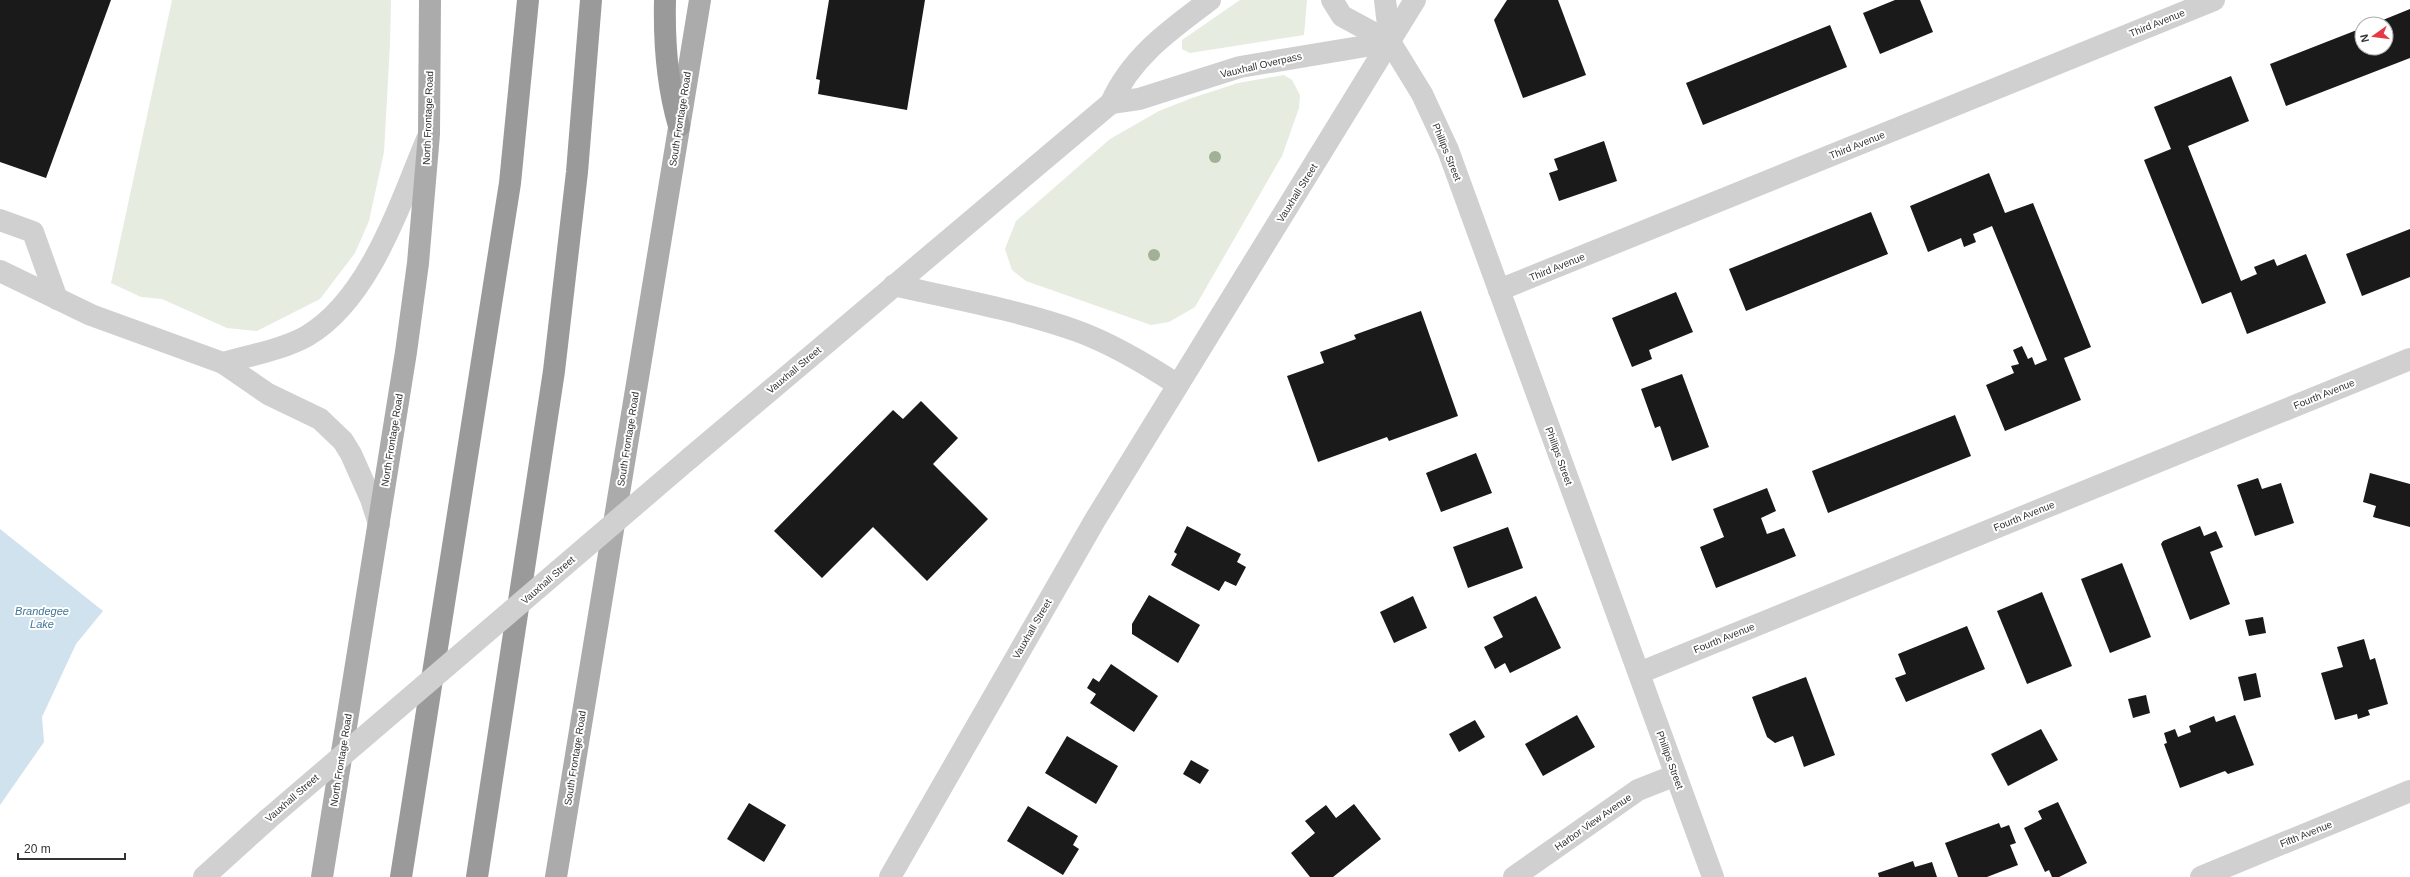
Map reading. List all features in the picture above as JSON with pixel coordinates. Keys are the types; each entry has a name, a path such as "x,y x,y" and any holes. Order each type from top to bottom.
{"highway":[{"path":"401,877 510,183 528,0"},
{"path":"477,877 554,371 576,180 591,0"},
{"path":"665,0 667,59 671,94 679,126"}],"main road":[{"name":"North Frontage Road","path":"322,877 414,299 423,217 429,134 430,0"},
{"name":"South Frontage Road","path":"556,877 700,0"}],"street":[{"name":"Vauxhall Street","path":"204,877 267,820 690,458 1111,103 1119,86 1138,60 1159,39 1210,0"},
{"name":"Phillips Street","path":"1332,0 1342,16 1390,42"},
{"name":"Phillips Street","path":"1385,0 1390,42 1422,94 1448,150 1713,877"},
{"name":"Vauxhall Street","path":"890,877 1071,561 1415,0"},
{"name":"Third Avenue","path":"1499,290 2214,0"},
{"name":"Vauxhall Overpass","path":"1111,103 1139,99 1240,67 1390,42"},
{"path":"222,363 301,339 321,326 337,311 352,293 377,254 429,134"},
{"path":"0,220 33,232 57,299"},
{"path":"0,271 57,299 109,322 222,363 268,394 308,412 332,429 343,441 360,470 379,524"},
{"path":"894,285 989,307 1076,331 1112,346 1149,366 1178,385"},
{"name":"Fourth Avenue","path":"1638,673 2410,359"},
{"name":"Harbor View Avenue","path":"1514,877 1638,790 1676,775"},
{"name":"Fifth Avenue","path":"2201,877 2410,791"}],"shaded area":[{"path":"172,0 391,0 384,152 369,221 355,253 320,299 257,331 227,328 162,299 141,297 111,283"},
{"path":"1240,0 1307,0 1304,35 1190,53 1182,49 1182,40"},
{"path":"1284,75 1292,80 1300,95 1299,108 1282,156 1195,307 1169,322 1151,325 1026,281 1012,270 1005,249 1016,221 1110,139 1159,111 1192,98 1238,83"}],"water":[{"name":"Brandegee Lake","path":"0,529 103,611 76,644 42,717 44,742 0,805"}],"building":[{"path":"0,0 111,0 46,178 0,162"},
{"path":"829,0 925,0 907,110 818,94 820,80 816,79"},
{"path":"1507,0 1558,0 1586,75 1523,98 1494,20"},
{"path":"1895,0 1920,0 1933,32 1880,54 1863,13"},
{"path":"2410,9 2410,58 2286,106 2270,64 2354,31 2354,56 2394,56 2394,16 2393,16"},
{"path":"1830,25 1847,67 1703,125 1686,83"},
{"path":"2231,76 2249,121 2188,146 2241,281 2257,274 2254,267 2274,259 2277,266 2306,254 2326,303 2247,334 2231,292 2202,304 2144,160 2171,149 2154,107"},
{"path":"1604,141 1617,181 1559,201 1549,173 1558,170 1554,159"},
{"path":"1989,173 2005,213 2033,203 2091,347 2064,358 2081,400 2005,431 1986,385 2014,373 2011,366 2019,364 2013,350 2022,346 2028,359 2032,357 2035,365 2047,360 1992,226 1973,234 1976,242 1964,247 1961,238 1928,252 1910,206"},
{"path":"1871,212 1888,254 1746,311 1729,269"},
{"path":"2410,229 2410,277 2362,296 2346,254"},
{"path":"1676,292 1693,332 1649,350 1652,359 1632,367 1612,318"},
{"path":"1421,311 1458,416 1389,441 1387,437 1318,462 1287,376 1324,363 1320,352 1356,339 1354,335"},
{"path":"1682,374 1709,447 1672,461 1660,426 1655,428 1641,389"},
{"path":"921,401 958,438 933,464 988,519 927,581 873,527 822,578 774,531 893,410 903,419"},
{"path":"1955,415 1971,456 1828,513 1812,471"},
{"path":"1476,453 1492,493 1441,512 1426,473"},
{"path":"2370,473 2410,484 2410,527 2373,517 2376,506 2363,502"},
{"path":"2258,478 2262,489 2281,483 2294,523 2255,536 2237,485"},
{"path":"1767,488 1776,511 1761,518 1767,534 1784,528 1796,556 1716,588 1700,547 1724,537 1713,509"},
{"path":"1187,526 1241,554 1237,562 1246,567 1236,586 1225,581 1219,591 1171,565 1177,554 1174,552"},
{"path":"2200,526 2204,536 2216,531 2223,547 2210,552 2230,604 2190,620 2161,544 2163,541"},
{"path":"1508,527 1523,568 1468,588 1453,547"},
{"path":"2122,563 2151,637 2110,653 2081,579"},
{"path":"2042,592 2072,666 2027,684 1997,611"},
{"path":"1149,595 1200,625 1178,663 1132,634 1132,624"},
{"path":"1413,596 1427,628 1394,643 1380,612"},
{"path":"1536,596 1561,648 1510,673 1505,663 1495,669 1484,647 1503,637 1493,617"},
{"path":"2263,617 2266,633 2249,636 2245,620"},
{"path":"1967,626 1985,669 1906,702 1895,678 1906,674 1898,654"},
{"path":"2364,639 2370,660 2375,658 2388,704 2368,710 2370,715 2358,719 2357,714 2335,720 2321,673 2343,667 2337,647"},
{"path":"1111,664 1158,696 1134,732 1090,703 1096,694 1087,688 1093,678 1099,682"},
{"path":"2256,673 2261,697 2244,701 2238,677"},
{"path":"1806,677 1835,755 1804,767 1793,736 1775,743 1767,737 1752,697"},
{"path":"2146,695 2150,713 2133,718 2128,699"},
{"path":"1577,715 1595,747 1543,776 1525,744"},
{"path":"2235,715 2254,765 2228,774 2225,771 2180,788 2164,744 2167,743 2164,733 2175,729 2178,737 2191,732 2189,726 2214,716 2216,722"},
{"path":"1475,720 1485,737 1459,752 1449,734"},
{"path":"2041,729 2058,760 2008,786 1991,754"},
{"path":"1067,736 1118,766 1096,804 1045,773"},
{"path":"1191,760 1209,770 1200,784 1183,774"},
{"path":"2058,802 2087,863 2059,877 2052,877 2049,870 2045,872 2024,828 2042,819 2038,811"},
{"path":"749,803 786,825 764,862 727,839"},
{"path":"1354,804 1381,839 1333,877 1310,877 1291,853 1315,833 1305,821 1326,805 1336,818"},
{"path":"1028,806 1078,836 1073,845 1079,849 1063,875 1007,841"},
{"path":"1999,823 2001,828 2009,825 2016,843 2010,845 2018,865 1987,877 1958,877 1945,843"},
{"path":"1913,861 1915,867 1932,862 1937,877 1879,877 1878,873"}]}
